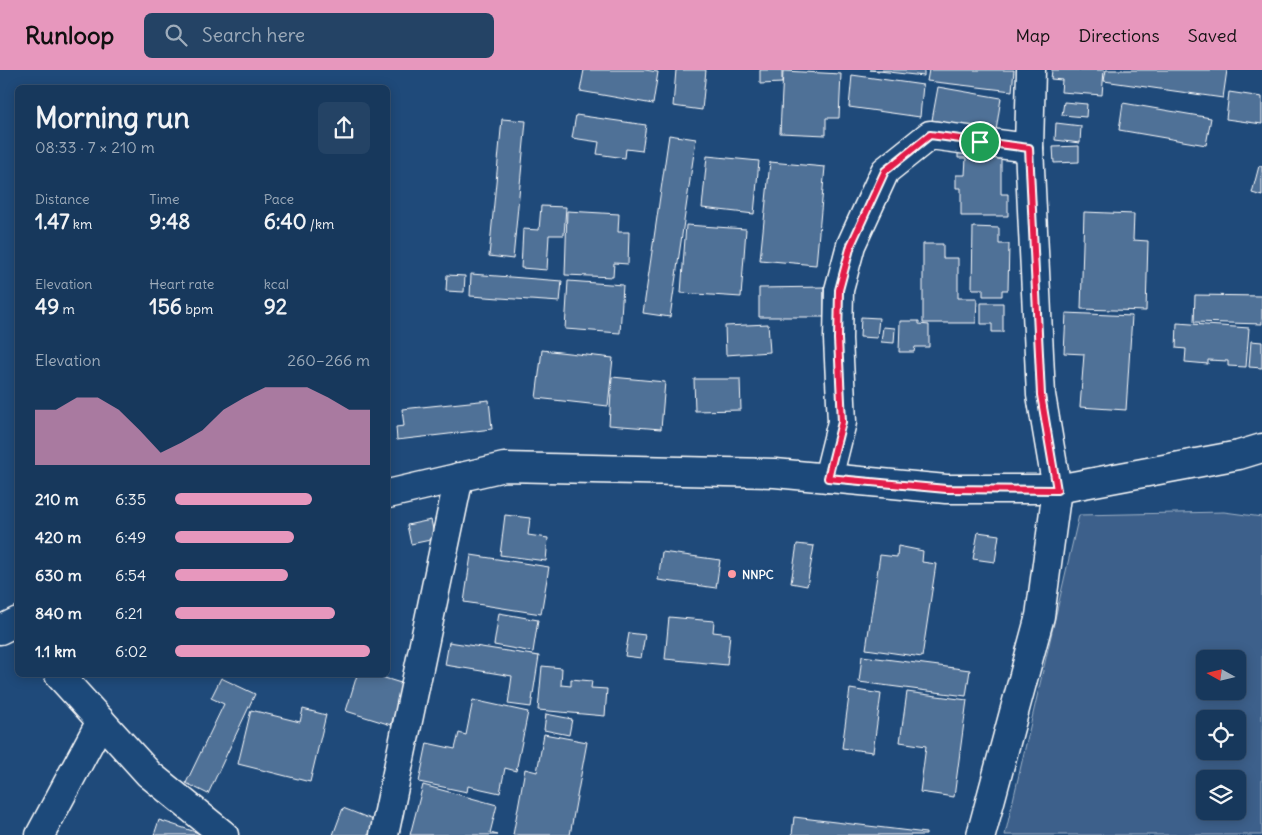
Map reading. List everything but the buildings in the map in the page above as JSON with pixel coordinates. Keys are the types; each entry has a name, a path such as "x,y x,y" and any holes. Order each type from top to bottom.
{"street":[{"path":"981,835 1040,616 1057,490 1041,395 1029,148 1031,70"},
{"path":"828,478 842,422 838,339 839,290 851,245 885,171 930,135 1029,148"},
{"path":"390,494 504,467 775,473 946,489 1057,490 1239,455 1262,448"},
{"path":"384,835 460,477"},
{"path":"61,677 149,774 224,835"},
{"path":"40,835 101,721"}],"shaded area":[{"path":"1224,512 1262,517 1262,835 1005,835 1079,515"}],"place":[{"name":"NNPC","path":"732,574"}],"route":[{"path":"930,135 980,142 1029,148 1041,395 1057,490 946,489 828,478 842,422 838,339 839,290 851,245 885,171 930,135"}]}
